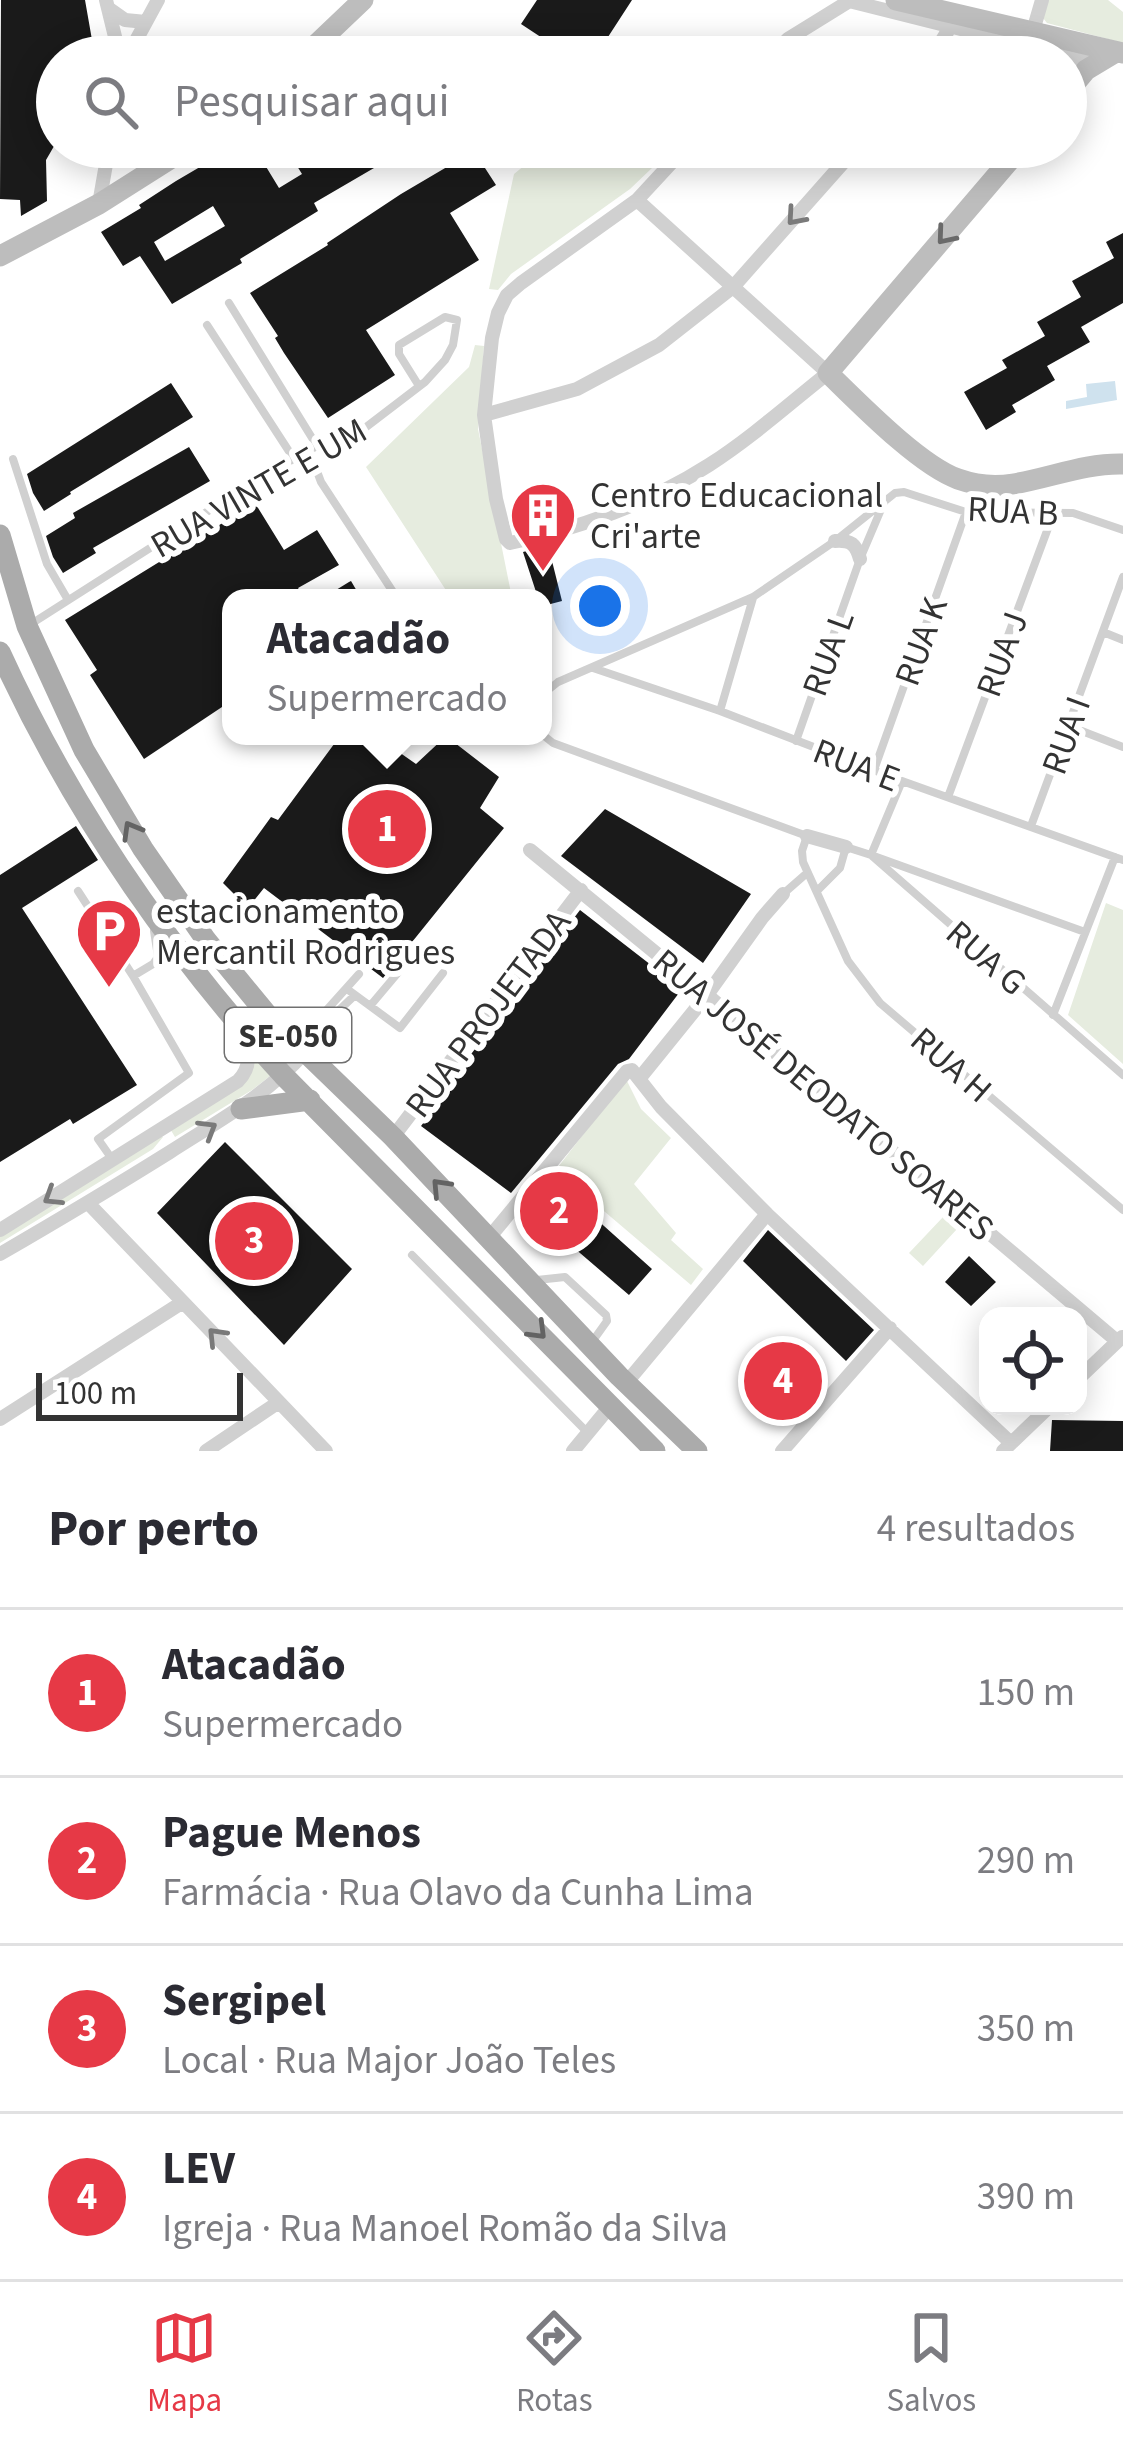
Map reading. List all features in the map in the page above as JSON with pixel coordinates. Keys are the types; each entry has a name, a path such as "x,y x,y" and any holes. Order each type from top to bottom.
{"main road":[{"name":"SE-050","path":"0,535 27,626 84,750 142,849 206,940 279,1026 697,1451"},
{"name":"SE-050","path":"0,652 93,827 234,1022 655,1451"},
{"path":"241,1109 310,1100"}],"street":[{"path":"137,36 158,0"},
{"path":"325,36 363,0"},
{"path":"793,36 850,0 1013,36"},
{"path":"896,0 953,21 1045,36"},
{"path":"1033,31 1042,0"},
{"path":"107,4 125,20 146,22"},
{"path":"107,4 117,36"},
{"path":"944,36 953,21"},
{"path":"99,203 105,168"},
{"path":"0,256 75,224 99,203 156,168"},
{"path":"667,168 637,200 521,283 498,313 484,415 496,499 510,543 596,518 674,486 732,449 827,373 1003,168"},
{"path":"484,415 596,381 659,345 733,287 838,168"},
{"path":"637,200 883,425 938,469 981,485 1123,464"},
{"path":"835,541 855,544 860,559"},
{"path":"807,836 845,847"},
{"name":"RUA JOSÉ DEODATO SOARES","path":"530,850 1120,1339"},
{"name":"RUA PROJETADA","path":"393,1137 581,890"},
{"path":"639,1079 783,894"},
{"path":"0,1230 238,1081 248,1066 248,1052 234,1022"},
{"path":"0,1255 241,1109 305,1052"},
{"path":"488,1239 632,1070 661,1107 767,1214 890,1328 1007,1447 1041,1415"},
{"path":"164,1129 174,1149"},
{"path":"88,1204 326,1451"},
{"path":"627,1382 767,1214"},
{"path":"0,1419 183,1302"},
{"path":"782,1451 890,1328"},
{"path":"1087,1370 1120,1339"},
{"path":"206,1451 279,1402"},
{"path":"573,1451 610,1405"}],"lane":[{"path":"229,303 313,448 321,482 391,589"},
{"name":"RUA VINTE E UM","path":"27,626 293,459 353,437 422,384 445,360 458,327 453,317 445,316 399,345 399,354 422,384"},
{"path":"207,325 293,459"},
{"path":"13,459 47,564 68,600"},
{"name":"RUA B","path":"885,499 904,492 966,512 1073,513 1123,530"},
{"path":"552,687 753,597 835,541 885,499"},
{"name":"RUA L","path":"796,741 885,499"},
{"name":"RUA K","path":"874,770 966,512"},
{"name":"RUA J","path":"949,797 1054,512"},
{"name":"RUA I","path":"1031,826 1123,577"},
{"path":"720,711 753,597"},
{"path":"1102,632 1123,640"},
{"name":"RUA E","path":"591,668 1119,858"},
{"path":"1070,726 1123,747"},
{"path":"552,741 807,836 802,857 808,873 783,894"},
{"path":"902,782 872,855 1085,932"},
{"path":"818,890 840,868 845,847"},
{"name":"RUA G","path":"845,847 872,855 1123,1076"},
{"path":"1052,1015 1119,858"},
{"name":"RUA H","path":"808,873 848,961 880,1003 1123,1210"},
{"path":"78,891 189,1073 98,1138 113,1161"},
{"path":"133,976 158,957 147,907"},
{"path":"370,1006 418,949"},
{"path":"351,992 400,1028 442,973"},
{"path":"305,1052 351,992 359,974"},
{"path":"279,1026 324,1013 351,992"},
{"path":"412,1255 588,1432"},
{"path":"530,1281 562,1276 606,1316 590,1344"}],"shaded area":[{"path":"1046,0 1108,0 1123,12 1123,43 1047,23 1043,18"},
{"path":"521,168 652,168 511,274 498,290 489,289 514,174"},
{"path":"475,345 484,346 478,429 510,589 445,589 366,467 469,367"},
{"path":"1106,903 1123,910 1123,1064 1068,1015"},
{"path":"255,1059 270,1076 175,1137 169,1127 246,1081"},
{"path":"626,1079 641,1109 671,1138 634,1184 676,1233 671,1240 703,1269 691,1285 598,1206 591,1210 555,1171"},
{"path":"160,1135 153,1149 0,1243 0,1234"},
{"path":"944,1216 957,1229 923,1266 909,1253"}],"water":[{"path":"1115,381 1117,400 1066,409 1066,401 1087,397 1086,384"}],"building":[{"path":"1,0 85,0 91,36 36,36 36,168 46,168 47,201 21,216 20,200 0,199"},
{"path":"537,0 632,0 609,36 539,36 521,24"},
{"path":"198,168 267,168 279,188 302,174 298,168 374,168 314,203 318,211 240,259 242,263 172,304 140,256 123,266 101,232 141,208 139,205","holes":["213,206 225,226 165,261 154,242"]},
{"path":"445,168 485,168 496,185 450,213 479,260 366,330 395,375 328,418 250,293"},
{"path":"1123,233 1123,303 1081,327 1090,342 1047,366 1055,380 1012,405 1016,412 986,430 964,392 1007,368 1002,360 1045,336 1037,322 1081,297 1072,281 1114,258 1106,242"},
{"path":"171,383 193,417 44,511 27,474"},
{"path":"189,447 210,481 93,548 96,553 63,573 46,536 75,518 73,513"},
{"path":"255,503 284,550 317,530 339,565 299,589 222,589 222,707 144,759 90,675 97,670 65,620"},
{"name":"Centro Educacional Cri'arte","path":"548,545 562,601 552,604 552,589 535,589 523,552"},
{"path":"333,745 389,745 416,764 436,745 458,745 499,777 480,808 504,828 383,978 264,888 248,908 223,883 271,817 278,820"},
{"path":"605,809 751,894 703,963 561,856"},
{"path":"76,826 98,860 22,908 137,1085 0,1162 0,875"},
{"path":"580,910 682,989 629,1059 618,1064 511,1193 421,1126"},
{"path":"225,1142 352,1269 284,1345 157,1213"},
{"path":"556,1183 652,1269 629,1295 531,1211"},
{"path":"768,1230 874,1330 846,1361 743,1261"},
{"path":"969,1256 996,1282 971,1306 945,1282"},
{"path":"1052,1420 1123,1421 1123,1451 1050,1451"}],"place":[{"name":"Centro Educacional Cri'arte","path":"543,574"},
{"name":"Atacadão","path":"387,829"},
{"name":"estacionamento Mercantil Rodrigues","path":"109,990"},
{"name":"Pague Menos","path":"559,1211"},
{"name":"Sergipel","path":"254,1241"},
{"name":"LEV","path":"783,1381"}]}
